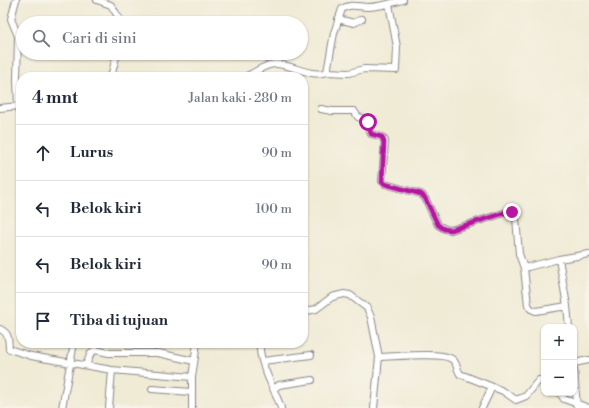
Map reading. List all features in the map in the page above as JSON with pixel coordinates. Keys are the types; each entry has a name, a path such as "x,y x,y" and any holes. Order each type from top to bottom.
{"street":[{"path":"16,0 11,19 16,31"},
{"path":"97,0 111,5 118,16"},
{"path":"327,72 340,11 344,7 351,5 368,7 376,2 389,4 403,0"},
{"path":"256,72 274,64 321,73 349,73 364,68 393,71 397,69 397,47 389,4"},
{"path":"338,19 354,23 362,19"},
{"path":"16,60 17,72"},
{"path":"112,72 115,60"},
{"path":"0,108 16,106"},
{"path":"321,109 332,111 354,111 358,117 366,119 371,134 382,137 384,142 382,182 421,194 425,198 438,225 441,227 451,230 507,212 512,212 516,218 519,254 524,268 528,305 531,309 547,310 567,306"},
{"path":"524,268 559,259 589,254"},
{"path":"559,259 569,324"},
{"path":"308,311 316,309 338,295 350,295 367,308 371,317 379,356 374,408"},
{"path":"0,329 6,332 8,336 9,350 31,356 70,361 112,370 192,377"},
{"path":"62,408 73,348"},
{"path":"192,408 192,377 196,348"},
{"path":"260,348 265,371 281,408"},
{"path":"86,365 91,352 94,350 105,353 158,353 194,361"},
{"path":"264,361 311,355"},
{"path":"379,356 430,355 450,358 454,360 460,374 503,391 512,398 519,399 526,396 536,383 539,380 541,380"},
{"path":"577,362 589,360"},
{"path":"109,408 112,370"},
{"path":"274,389 279,385 312,380"},
{"path":"482,408 492,387"},
{"path":"152,389 191,392"},
{"path":"562,396 564,399 577,406 589,408"},
{"path":"576,396 577,406"}],"route":[{"path":"368,122 371,134 382,137 384,140 382,182 421,194 425,198 438,225 444,229 451,230 510,211 512,212"}]}
